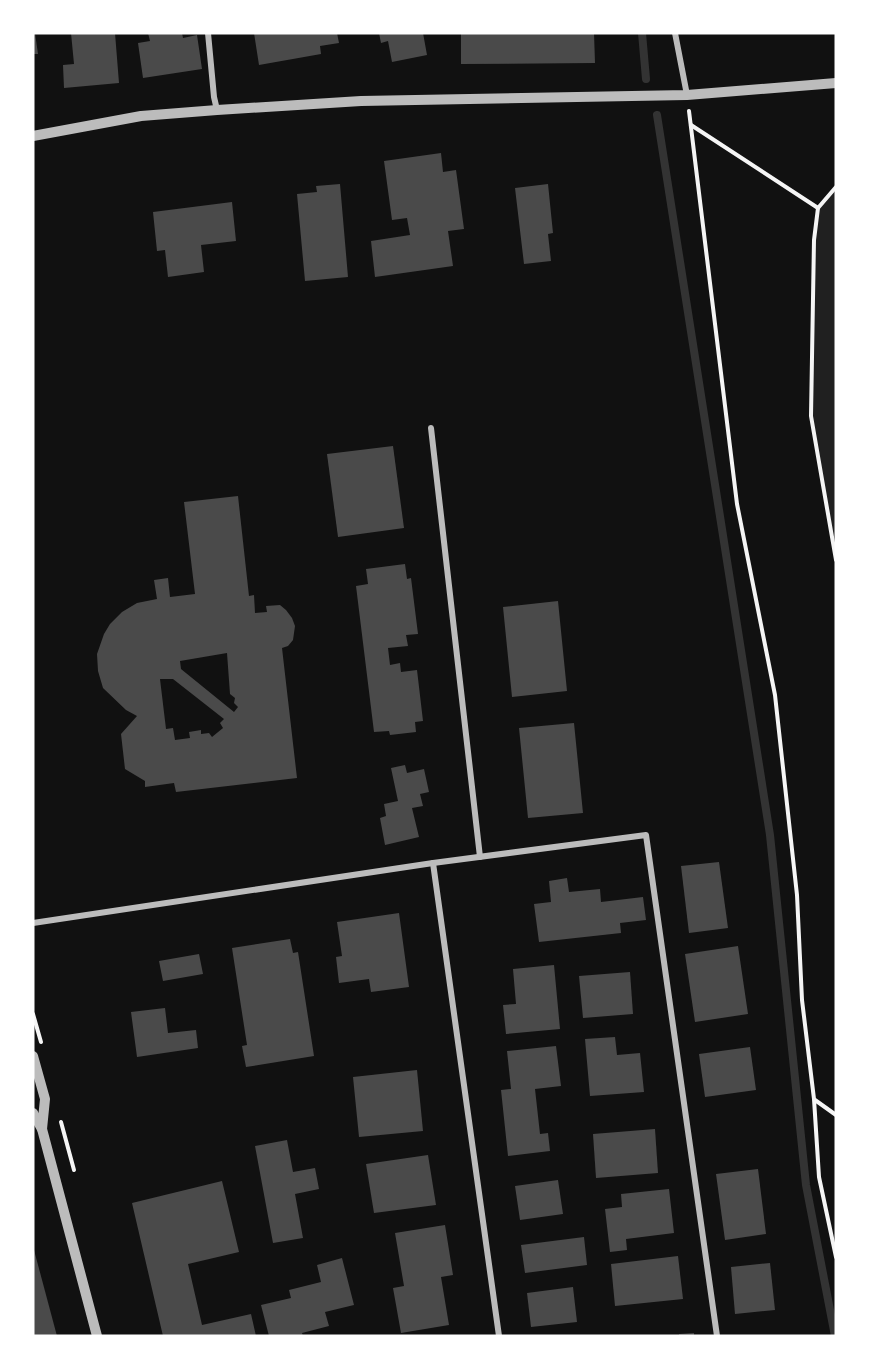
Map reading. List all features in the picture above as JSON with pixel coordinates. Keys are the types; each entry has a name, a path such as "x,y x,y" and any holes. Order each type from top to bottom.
{"street":[{"path":"208,33 217,110"},
{"path":"675,33 687,95"},
{"path":"33,136 141,116 217,110 361,101 687,95 836,83"},
{"path":"431,428 480,857"},
{"path":"33,923 433,862 646,835 717,1336"},
{"path":"433,862 499,1336"},
{"path":"33,1056 45,1099 42,1129"},
{"path":"33,1113 42,1129 97,1336"}],"path":[{"path":"687,95 737,504 775,695 798,895 802,1000 814,1099 819,1177 836,1257"},
{"path":"691,125 818,208"},
{"path":"836,187 818,208 814,240 811,416 836,560"},
{"path":"33,1014 42,1045"},
{"path":"814,1099 836,1115"},
{"path":"61,1121 75,1176"}],"shaded area":[{"path":"836,187 836,560 811,416 814,240 818,208"}],"building":[{"path":"33,33 35,33 38,54 33,54"},
{"path":"71,33 115,33 119,83 64,88 63,65 74,64"},
{"path":"148,33 182,33 183,38 197,35 202,69 143,78 138,43 150,41"},
{"path":"254,33 337,33 339,43 320,46 321,54 259,65"},
{"path":"379,33 423,33 427,55 392,62 388,41 381,43"},
{"path":"461,33 594,33 595,63 461,64"},
{"path":"441,153 443,172 456,170 464,229 448,231 453,266 375,277 371,241 410,235 407,218 392,220 384,161"},
{"path":"340,184 348,277 305,281 297,194 317,192 316,186"},
{"path":"548,184 553,233 548,234 551,261 524,264 515,188"},
{"path":"232,202 236,241 201,245 204,272 168,277 165,250 157,251 153,212"},
{"path":"393,446 404,528 338,537 327,454"},
{"path":"238,496 249,596 254,595 255,613 267,612 266,606 280,605 292,618 295,626 293,640 288,646 282,648 297,778 176,792 174,783 145,787 145,781 125,769 121,734 137,716 126,710 103,688 98,671 97,654 104,634 122,612 137,603 157,599 154,580 168,578 170,597 195,594 184,502","holes":["227,653 230,694 235,698 234,703 238,707 234,712 181,669 180,661","160,679 173,679 224,719 220,723 223,728 212,737 209,733 201,734 201,730 189,732 190,738 175,740 173,728 166,729"]},
{"path":"405,564 407,579 411,578 418,634 406,635 408,646 388,648 390,665 400,663 401,672 417,670 423,721 415,722 416,732 390,735 389,731 374,732 356,586 368,584 366,569"},
{"path":"558,601 567,691 512,697 503,607"},
{"path":"574,723 583,813 528,818 519,728"},
{"path":"405,765 407,773 424,769 429,792 420,794 423,806 412,808 419,837 385,845 380,818 386,816 384,804 398,801 391,768"},
{"path":"719,862 728,928 689,933 681,866"},
{"path":"567,878 569,892 600,889 601,902 643,897 646,920 620,923 621,933 539,942 534,904 551,902 549,881"},
{"path":"399,913 409,987 371,992 369,979 339,983 336,957 342,956 337,922"},
{"path":"290,939 293,953 298,952 314,1056 246,1067 242,1046 247,1045 232,948"},
{"path":"738,946 748,1014 695,1022 685,954"},
{"path":"199,954 203,974 163,981 159,961"},
{"path":"554,965 560,1029 506,1034 503,1005 516,1004 513,969"},
{"path":"630,972 633,1014 583,1018 579,976"},
{"path":"165,1008 168,1033 196,1030 198,1048 137,1057 131,1012"},
{"path":"615,1037 617,1055 640,1053 644,1092 590,1096 585,1039"},
{"path":"556,1046 561,1086 535,1089 540,1134 548,1133 550,1151 508,1156 501,1090 511,1089 507,1051"},
{"path":"750,1047 756,1090 705,1097 699,1054"},
{"path":"417,1070 423,1131 359,1137 353,1077"},
{"path":"655,1129 658,1173 596,1178 593,1134"},
{"path":"287,1140 293,1172 315,1168 319,1189 295,1194 303,1238 273,1243 255,1146"},
{"path":"428,1155 436,1205 374,1213 366,1164"},
{"path":"758,1169 766,1234 725,1240 716,1174"},
{"path":"558,1180 563,1214 520,1220 515,1186"},
{"path":"222,1181 239,1252 188,1264 202,1325 251,1314 256,1336 163,1336 132,1203"},
{"path":"669,1189 674,1233 626,1239 627,1250 610,1252 605,1209 622,1207 621,1194"},
{"path":"445,1225 453,1275 441,1277 449,1325 401,1333 393,1288 404,1286 395,1233"},
{"path":"584,1237 587,1265 525,1273 521,1245"},
{"path":"34,1250 57,1336 33,1336"},
{"path":"678,1256 683,1299 615,1306 611,1264"},
{"path":"342,1258 354,1305 325,1312 329,1326 302,1333 303,1336 269,1336 261,1305 291,1298 289,1290 321,1282 317,1265"},
{"path":"770,1263 775,1310 735,1314 731,1267"},
{"path":"573,1287 577,1322 531,1327 527,1293"},
{"path":"694,1333 694,1336 679,1336 679,1334"}],"waterway":[{"path":"642,33 646,79"},
{"path":"657,115 770,835 806,1185 835,1336"}]}
